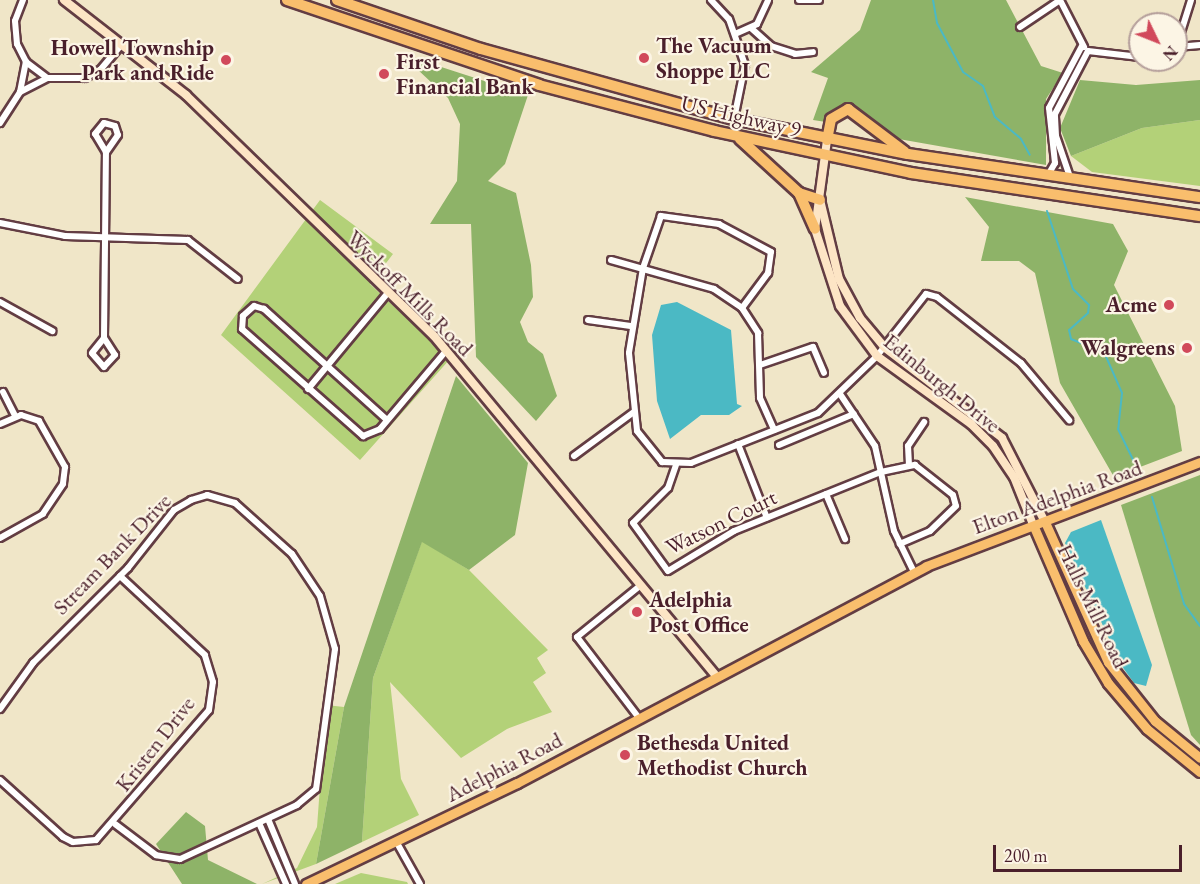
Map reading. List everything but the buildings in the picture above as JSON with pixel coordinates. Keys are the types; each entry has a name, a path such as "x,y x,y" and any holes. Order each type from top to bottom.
{"highway":[{"name":"US Highway 9","path":"287,0 539,85 737,136 826,156 1200,216"},
{"name":"US Highway 9","path":"337,0 481,49 734,118 827,140 1072,181 1200,197"},
{"path":"827,140 831,119 848,109 908,154"},
{"path":"737,136 799,193 815,229"},
{"path":"799,193 820,200"}],"main road":[{"name":"Elton Adelphia Road","path":"914,572 1200,462"},
{"name":"Halls Mill Road","path":"1045,522 1113,669 1155,721 1200,758"},
{"name":"Halls Mill Road","path":"1034,527 1083,641 1107,683 1147,729 1200,772"},
{"name":"Adelphia Road","path":"306,884 397,843 914,572"}],"street":[{"path":"0,123 20,92 26,62 14,30 23,0"},
{"name":"Wyckoff Mills Road","path":"64,0 186,95 446,351 716,676"},
{"path":"711,0 724,11 735,34 746,76 734,118"},
{"path":"735,34 751,28 768,0"},
{"path":"799,0 819,0"},
{"path":"1020,27 1060,0 1085,48"},
{"path":"751,28 771,46 813,52"},
{"path":"20,92 47,78 85,78 101,69 122,44"},
{"path":"1085,48 1128,55"},
{"path":"1046,177 1055,165 1047,117 1085,48"},
{"path":"26,62 47,78"},
{"path":"1062,88 1055,127 1072,181"},
{"path":"104,338 92,353 104,367 115,355 104,338 106,152 95,134 108,123 118,135 106,152"},
{"name":"Edinburgh Drive","path":"827,140 815,229 832,292 877,356 971,424 993,446 1014,477 1034,527"},
{"name":"Edinburgh Drive","path":"820,200 839,279 860,318 884,347 997,432 1027,479 1045,522"},
{"path":"742,308 773,260 762,246 719,224 661,216 643,268 631,326 634,412 650,454 676,465 818,413 877,356 914,304 926,294 937,297 1021,363 1069,420"},
{"path":"0,223 65,236 188,240 238,279"},
{"path":"611,260 714,289 742,308 759,333 760,398 774,430"},
{"path":"308,388 387,294"},
{"path":"0,302 52,331"},
{"path":"387,420 261,307 246,311 242,329 360,435 371,435 387,420 446,351"},
{"path":"588,320 631,326"},
{"path":"760,365 813,346 824,373"},
{"path":"3,392 15,416"},
{"path":"840,394 875,446 900,544 914,572"},
{"path":"574,456 634,412"},
{"path":"779,445 854,414"},
{"path":"0,424 15,416 28,415 44,426 64,463 65,477 39,518 0,538"},
{"path":"900,544 930,531 956,500 928,471 909,465 908,446 924,422"},
{"path":"738,444 767,518"},
{"name":"Watson Court","path":"676,465 668,488 633,523 668,571 705,545 881,472 909,465"},
{"path":"826,494 845,539"},
{"name":"Stream Bank Drive","path":"0,709 33,663 120,576 174,510 207,495 245,511 307,572 327,614 335,649 319,778 307,799 268,819 172,859 156,855 115,824"},
{"name":"Kristen Drive","path":"0,780 73,842 96,840 115,824 202,721 213,682 206,654 120,576"},
{"path":"639,718 577,637 641,585"},
{"path":"268,819 296,884"},
{"path":"259,823 286,884"},
{"path":"397,843 420,884"}],"green space":[{"path":"871,0 1006,0 1041,66 1063,73 1046,99 1046,165 893,138 851,107 832,112 826,122 813,120 828,78 811,72 860,30"},
{"path":"401,54 528,95 505,164 488,181 516,193 531,265 533,297 520,322 528,342 543,354 557,396 536,421 476,357 471,224 430,224 457,181 460,124 448,98"},
{"path":"1080,80 1136,85 1200,80 1200,120 1142,128 1071,156 1060,128"},
{"path":"1200,120 1200,186 1092,172 1071,156 1142,128"},
{"path":"965,197 1113,224 1128,251 1114,285 1175,406 1182,451 1114,477 1060,383 1035,273 1019,261 981,261 989,227"},
{"path":"320,200 393,254 370,284 450,359 360,460 221,335"},
{"path":"456,376 528,463 515,535 469,570 422,542 373,678 362,842 316,864 344,707"},
{"path":"1200,475 1200,745 1191,735 1121,505"},
{"path":"422,541 469,570 548,650 537,658 546,673 533,682 552,712 507,729 461,758 390,682 401,779 419,815 362,842 373,678"},
{"path":"326,705 344,707 316,864 262,884 297,868 317,827"},
{"path":"186,812 205,826 208,860 257,884 182,884 156,844"},
{"path":"361,873 407,882 408,884 335,884"}],"water":[{"path":"677,302 731,330 737,404 742,406 729,415 701,415 670,439 657,401 652,335 661,305"},
{"path":"1101,520 1152,665 1146,686 1134,683 1121,665 1065,543 1071,532"}],"waterway":[{"path":"933,0 937,23 963,72 983,86 995,117 1021,139 1030,155"},
{"path":"1047,211 1073,289 1089,305 1088,313 1069,330 1071,339 1104,352 1122,393 1118,429 1141,476"},
{"path":"1152,497 1184,604 1200,626"}],"place":[{"name":"The Vacuum Shoppe LLC","path":"644,58"},
{"name":"Howell Township Park and Ride","path":"226,60"},
{"name":"First Financial Bank","path":"384,74"},
{"name":"Acme","path":"1169,305"},
{"name":"Walgreens","path":"1187,348"},
{"name":"Adelphia Post Office","path":"637,612"},
{"name":"Bethesda United Methodist Church","path":"625,755"}]}
